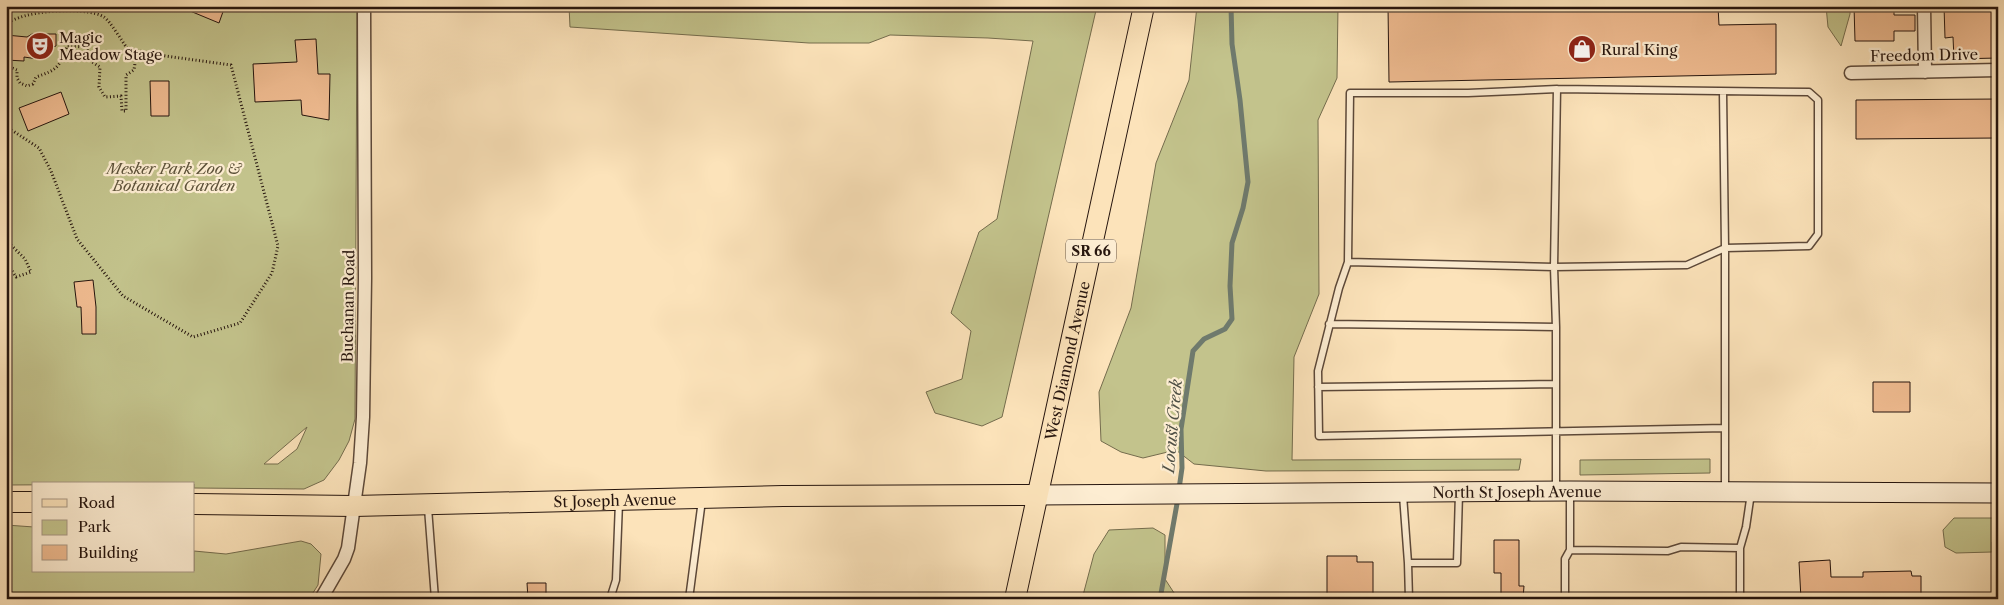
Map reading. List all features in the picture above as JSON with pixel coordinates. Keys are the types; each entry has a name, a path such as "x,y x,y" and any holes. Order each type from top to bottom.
{"main road":[{"name":"West Diamond Avenue","path":"1015,599 1144,6"},
{"name":"North St Joseph Avenue","path":"1037,495 1563,491 1998,493"},
{"name":"St Joseph Avenue","path":"195,504 354,506 793,496 1037,495"},
{"path":"6,502 32,502"}],"street":[{"name":"Buchanan Road","path":"321,599 348,548 360,463 363,417 365,278 364,6"},
{"path":"1924,6 1925,72"},
{"name":"Freedom Drive","path":"1851,73 1998,70"}],"lane":[{"path":"1557,89 1554,267 1556,432 1570,550 1565,559 1565,599"},
{"path":"1348,262 1554,267 1687,265 1725,248 1809,246 1818,234 1818,100 1809,92 1557,89 1468,93 1350,93 1348,262 1338,288 1318,371 1319,436 1725,428"},
{"path":"1723,92 1725,492"},
{"path":"1329,324 1556,327"},
{"path":"1318,387 1556,384"},
{"path":"1403,492 1409,599"},
{"path":"1408,563 1457,564 1459,492"},
{"path":"1740,599 1740,548 1746,527 1751,492"},
{"path":"689,599 702,499"},
{"path":"610,599 616,580 619,501"},
{"path":"428,505 435,599"},
{"path":"1570,550 1668,551 1681,547 1740,548"}],"path":[{"path":"6,25 24,16 67,11 94,13 105,17 127,48 231,66 278,246 272,273 240,323 193,337 123,296 77,239 51,171 38,148 10,128 6,128"},
{"path":"6,70 12,68 17,70 17,78 20,83 27,86 33,84 36,77 54,71 62,60 66,46 86,46 92,62 100,67 99,87 105,97 121,96 122,111 126,111 126,75 134,70 137,50"},
{"path":"6,92 8,100 6,101"},
{"path":"6,261 16,277 31,272 25,259 7,242"}],"green space":[{"name":"Mesker Park Zoo & Botanical Garden","path":"6,6 357,6 355,419 349,441 339,460 324,480 304,489 195,488 195,482 32,482 32,485 6,485","holes":["307,427 297,449 278,464 264,464"]},
{"path":"569,6 1097,6 1002,417 982,426 935,413 926,392 962,379 971,331 951,313 979,232 997,219 1033,41 890,35 869,43 809,43 570,27"},
{"path":"1197,6 1338,6 1337,78 1318,120 1319,294 1294,357 1292,460 1521,459 1519,470 1266,471 1194,464 1176,450 1143,458 1121,452 1101,441 1099,392 1131,308 1156,163 1189,80"},
{"path":"1826,6 1850,6 1850,14 1841,46 1828,27"},
{"path":"1710,459 1710,473 1580,475 1580,460"},
{"path":"1954,518 1998,518 1998,541 1992,542 1992,552 1956,553 1945,547 1943,530"},
{"path":"6,525 32,527 32,572 195,572 195,551 226,554 301,541 311,544 321,554 318,585 309,599 6,599"},
{"path":"1153,528 1165,535 1165,579 1178,599 1082,599 1094,554 1109,530"}],"building":[{"path":"178,6 225,6 219,23"},
{"name":"Rural King","path":"1388,6 1718,6 1719,25 1776,24 1776,74 1389,82"},
{"path":"1854,6 1894,6 1894,15 1915,15 1915,31 1894,31 1894,41 1855,41"},
{"path":"1944,6 1998,6 1998,58 1954,59 1953,37 1945,38"},
{"path":"32,34 56,34 56,46 49,53 38,59 24,57 24,61 6,60 6,35 27,37"},
{"path":"316,39 318,74 330,74 329,120 302,115 301,100 255,102 253,64 297,62 295,40"},
{"path":"150,81 169,81 169,116 151,116"},
{"path":"61,92 69,114 28,131 19,108"},
{"path":"1998,99 1998,138 1856,139 1856,100"},
{"path":"93,280 96,334 82,334 81,307 77,307 74,282"},
{"path":"1873,382 1910,382 1910,412 1873,412"},
{"path":"1494,540 1519,540 1519,586 1524,586 1523,599 1501,599 1501,573 1494,573"},
{"path":"1327,556 1357,556 1357,562 1373,562 1373,599 1330,599 1330,596 1327,596"},
{"path":"1830,560 1831,577 1863,577 1863,572 1911,571 1912,576 1921,576 1921,599 1801,599 1799,562"},
{"path":"527,583 546,583 546,599 528,599"}],"waterway":[{"name":"Locust Creek","path":"1179,489 1182,468 1181,429 1193,351 1204,339 1225,329 1232,319 1230,286 1232,243 1243,208 1248,182 1232,44 1231,6"},
{"name":"Locust Creek","path":"1160,599 1178,498"}],"place":[{"name":"Magic Meadow Stage","path":"40,46"},
{"name":"Rural King","path":"1582,49"}]}
